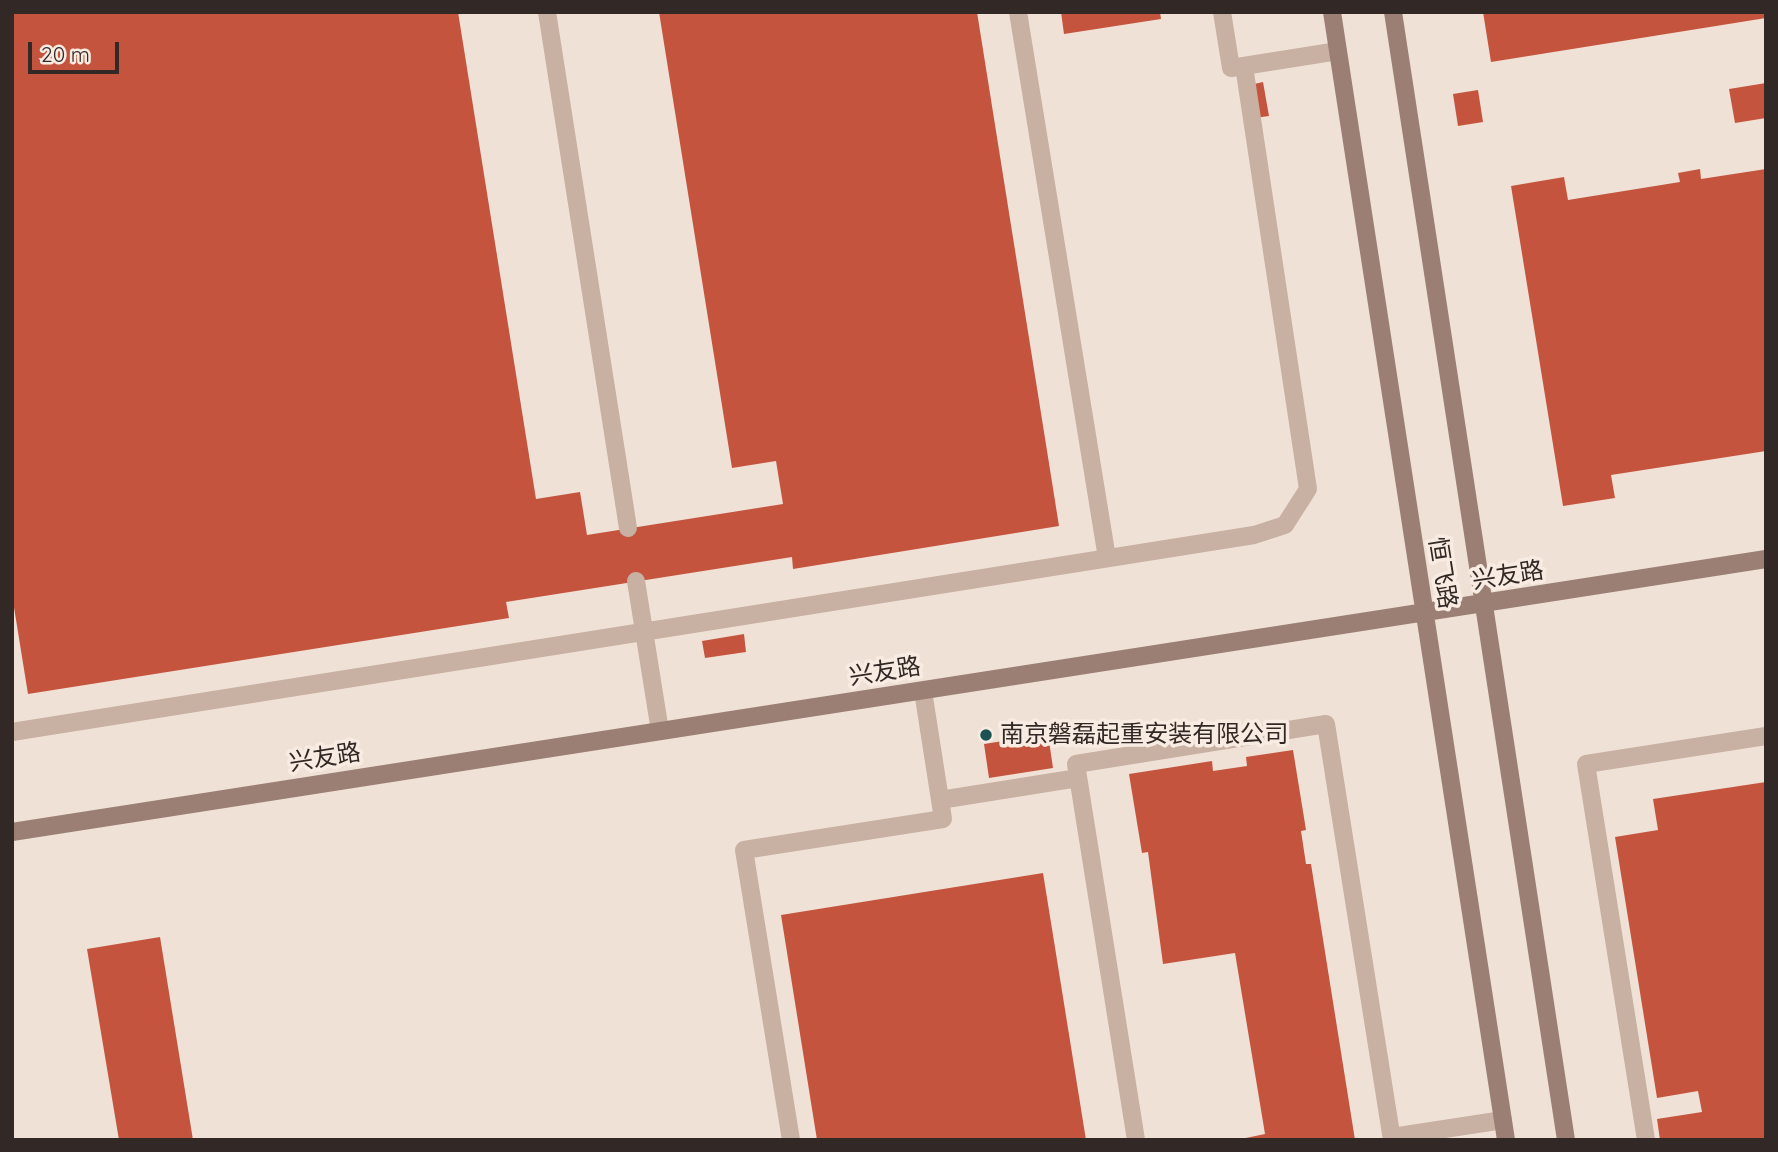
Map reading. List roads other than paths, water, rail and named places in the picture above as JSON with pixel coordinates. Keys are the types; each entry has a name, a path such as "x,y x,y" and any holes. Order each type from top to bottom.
{"main road":[{"name":"恒飞路","path":"1332,12 1506,1140"},
{"name":"恒飞路","path":"1393,12 1566,1140"},
{"name":"兴友路","path":"12,832 1766,559"}],"lane":[{"path":"547,12 628,528"},
{"path":"1018,12 1107,558"},
{"path":"1222,12 1231,68 1338,51"},
{"path":"12,732 1254,535 1285,524 1308,489 1244,66"},
{"path":"636,581 660,731"},
{"path":"790,1140 744,850 943,819 923,691"},
{"path":"1136,1140 1076,764 1326,724 1392,1139 1503,1120"},
{"path":"1646,1140 1586,764 1766,736"},
{"path":"940,800 1078,778"}],"place":[{"name":"南京磐磊起重安装有限公司","path":"986,735"}]}
